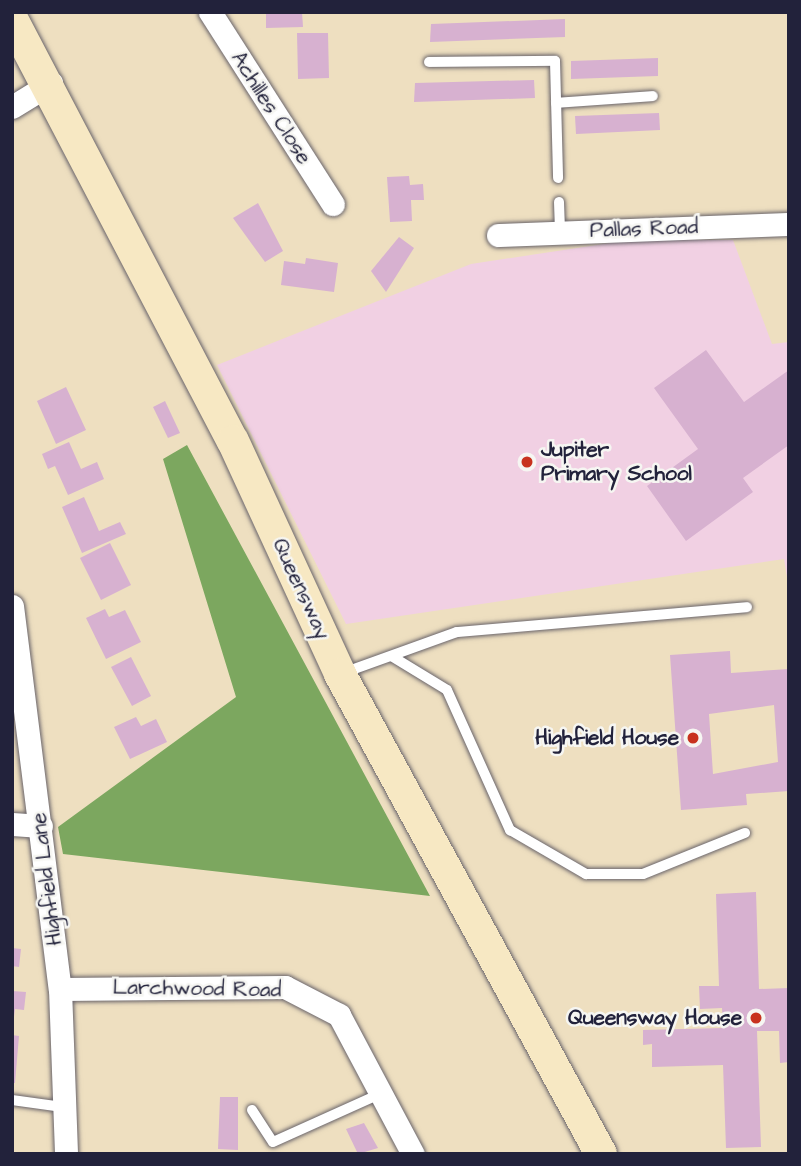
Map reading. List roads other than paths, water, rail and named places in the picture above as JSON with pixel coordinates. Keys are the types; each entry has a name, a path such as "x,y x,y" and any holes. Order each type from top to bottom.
{"main road":[{"name":"Queensway","path":"12,19 51,83 233,441 340,674 601,1154"}],"street":[{"name":"Achilles Close","path":"210,12 333,204"},
{"path":"12,107 51,83"},
{"name":"Pallas Road","path":"498,234 789,224"},
{"name":"Highfield Lane","path":"12,606 16,673 41,825 60,989 66,1154"},
{"path":"12,824 41,825"},
{"name":"Larchwood Road","path":"60,989 285,987 339,1015 413,1154"}],"lane":[{"path":"429,62 555,61 558,178"},
{"path":"556,103 653,96"},
{"path":"559,202 560,232"},
{"path":"340,674 457,632 747,607"},
{"path":"393,657 447,690 510,830 586,874 643,874 745,833"},
{"path":"252,1111 273,1142 380,1094"},
{"path":"12,1100 63,1107"}],"place":[{"name":"Jupiter Primary School","path":"527,462"},
{"name":"Highfield House","path":"693,738"},
{"name":"Queensway House","path":"756,1018"}]}
